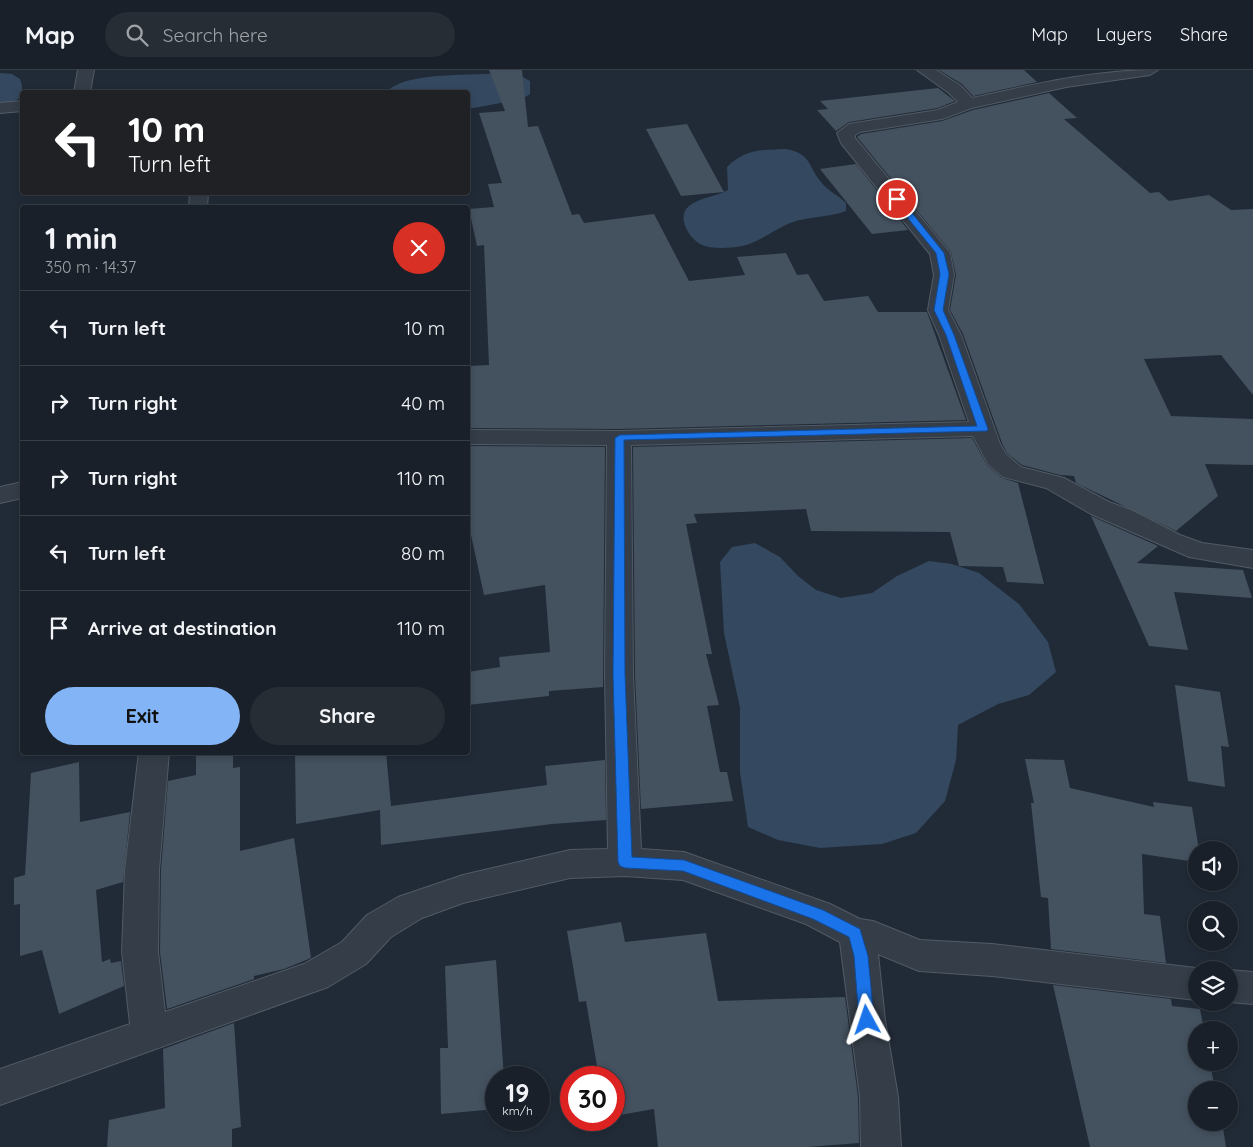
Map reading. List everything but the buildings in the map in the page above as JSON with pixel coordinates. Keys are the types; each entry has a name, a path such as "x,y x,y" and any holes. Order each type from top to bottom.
{"street":[{"path":"82,90 86,70"},
{"path":"925,70 966,99 967,104"},
{"path":"1150,70 1066,82 967,104 942,114 855,128 846,133 847,139 940,253 944,274 938,310 950,335 988,444 997,459 1012,472 1055,483 1100,508 1122,516 1171,541 1198,551 1253,559"},
{"path":"0,108 20,106"},
{"path":"470,437 620,438 983,429"},
{"path":"620,438 619,674 625,862"},
{"path":"0,494 20,490"},
{"path":"149,1034 140,952 142,870 154,755"},
{"path":"0,1087 269,994 315,976 354,953 378,926 410,907 463,889 570,864 625,862 684,866 818,914 855,933 873,936 920,955 992,960 1188,983"},
{"path":"855,933 861,956 867,1020 879,1097 881,1147"},
{"path":"1238,987 1253,988"}],"water":[{"path":"0,73 12,74 20,79 22,90 20,90 20,96 11,104 0,108"},
{"path":"503,73 519,75 530,81 530,94 522,99 470,109 470,90 390,90 396,85 408,81 441,76"},
{"path":"786,149 805,157 824,185 846,203 846,211 790,223 755,242 742,246 715,248 700,244 692,237 684,221 685,211 689,206 698,201 728,190 727,167 747,154 762,150"},
{"path":"755,543 780,557 798,576 816,590 841,598 872,593 897,576 929,561 952,564 979,573 1019,604 1048,642 1056,672 1029,695 998,704 958,725 956,760 945,801 916,833 882,844 820,848 778,840 748,827 740,772 740,708 724,633 720,562 732,547"}],"route":[{"path":"867,1020 861,956 855,933 818,914 684,866 625,862 619,674 621,598 620,438 983,429 950,335 938,310 944,274 940,253 897,199"}]}
